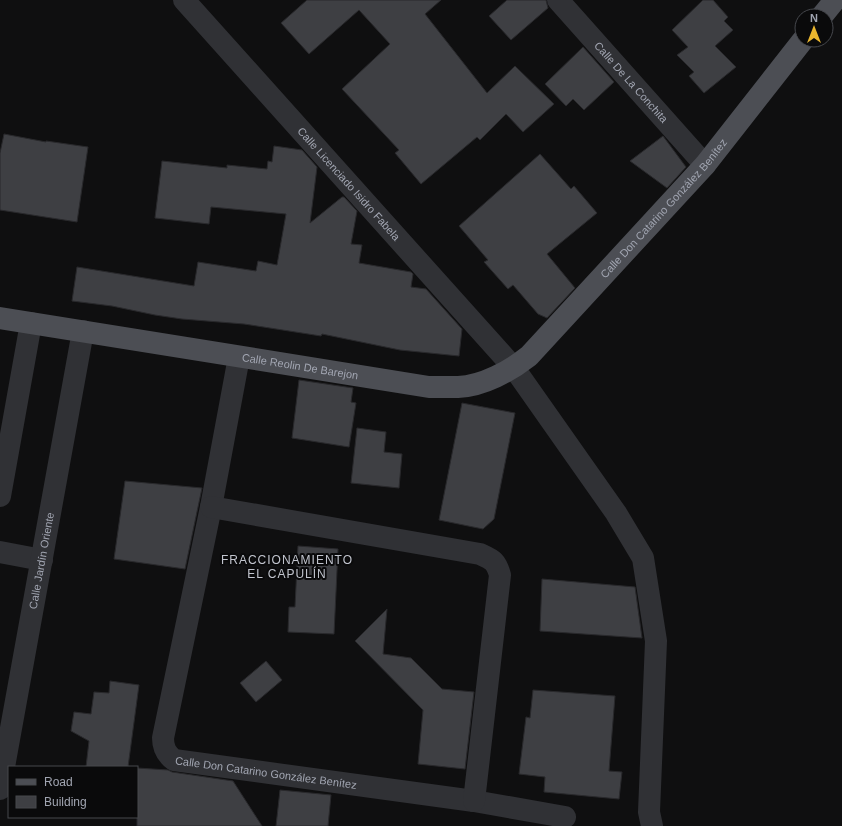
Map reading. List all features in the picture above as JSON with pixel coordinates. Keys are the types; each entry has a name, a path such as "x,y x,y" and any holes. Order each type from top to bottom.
{"main road":[{"path":"828,8 835,0"},
{"name":"Calle Don Catarino González Benítez","path":"514,368 529,356 705,165 797,48"},
{"path":"0,318 83,331"},
{"name":"Calle Reolin De Barejon","path":"83,331 429,387 459,387 487,381 514,368"}],"street":[{"name":"Calle Licenciado Isidro Fabela","path":"184,0 514,368 616,513 643,558 656,641 649,812 652,826"},
{"name":"Calle De La Conchita","path":"558,0 705,165"},
{"path":"0,496 30,323"},
{"name":"Calle Jardín Oriente","path":"0,789 83,331"},
{"name":"Calle Don Catarino González Benítez","path":"239,357 211,507 163,738 163,747 168,756 174,760 474,802 565,817"},
{"path":"211,507 480,554 490,559 497,565 500,575 474,802"},
{"path":"0,552 42,560"}],"building":[{"path":"307,0 441,0 425,14 487,93 515,66 554,104 523,132 506,114 480,140 477,137 421,184 395,153 399,150 342,89 390,44 359,10 309,54 281,23"},
{"path":"507,0 546,0 548,8 511,40 489,16"},
{"path":"703,0 713,0 728,17 724,21 733,30 715,46 736,67 704,93 689,76 694,72 677,55 688,47 672,30"},
{"path":"583,47 614,82 584,110 573,99 566,106 545,84"},
{"path":"4,134 46,142 88,147 77,222 0,210 0,153"},
{"path":"663,136 686,167 667,188 630,161"},
{"path":"274,146 302,150 317,167 310,223 342,197 344,197 357,211 351,244 362,245 359,263 411,272 413,274 411,287 426,289 462,329 459,356 400,350 322,334 321,336 244,324 182,319 112,306 72,301 77,267 194,286 198,262 256,271 258,261 277,265 286,214 211,207 209,224 155,218 162,161 227,168 227,165 267,169 268,161 272,162"},
{"path":"540,154 571,189 574,186 597,213 547,254 575,288 547,318 538,314 513,285 508,289 484,262 488,260 459,226"},
{"path":"299,380 353,388 351,402 356,403 349,447 292,438"},
{"path":"462,403 515,413 494,519 483,529 439,520"},
{"path":"357,428 386,432 384,452 402,454 399,488 351,483"},
{"path":"125,481 202,488 185,569 114,559"},
{"path":"298,546 338,549 334,634 288,632 289,607 295,607"},
{"path":"542,579 635,587 642,638 540,631"},
{"path":"387,609 383,654 411,658 442,689 474,692 465,769 418,764 423,710 355,641"},
{"path":"266,661 282,680 256,702 240,683"},
{"path":"110,681 139,685 128,766 86,766 89,741 71,731 74,712 91,714 94,692 109,693"},
{"path":"533,690 615,696 609,771 622,772 619,799 544,792 545,777 519,774 526,717 530,718"},
{"path":"138,768 168,770 172,772 233,781 262,826 137,826"},
{"path":"280,790 331,795 328,826 276,826"}],"district":[{"name":"FRACCIONAMIENTO EL CAPULÍN","path":"287,567"}]}
